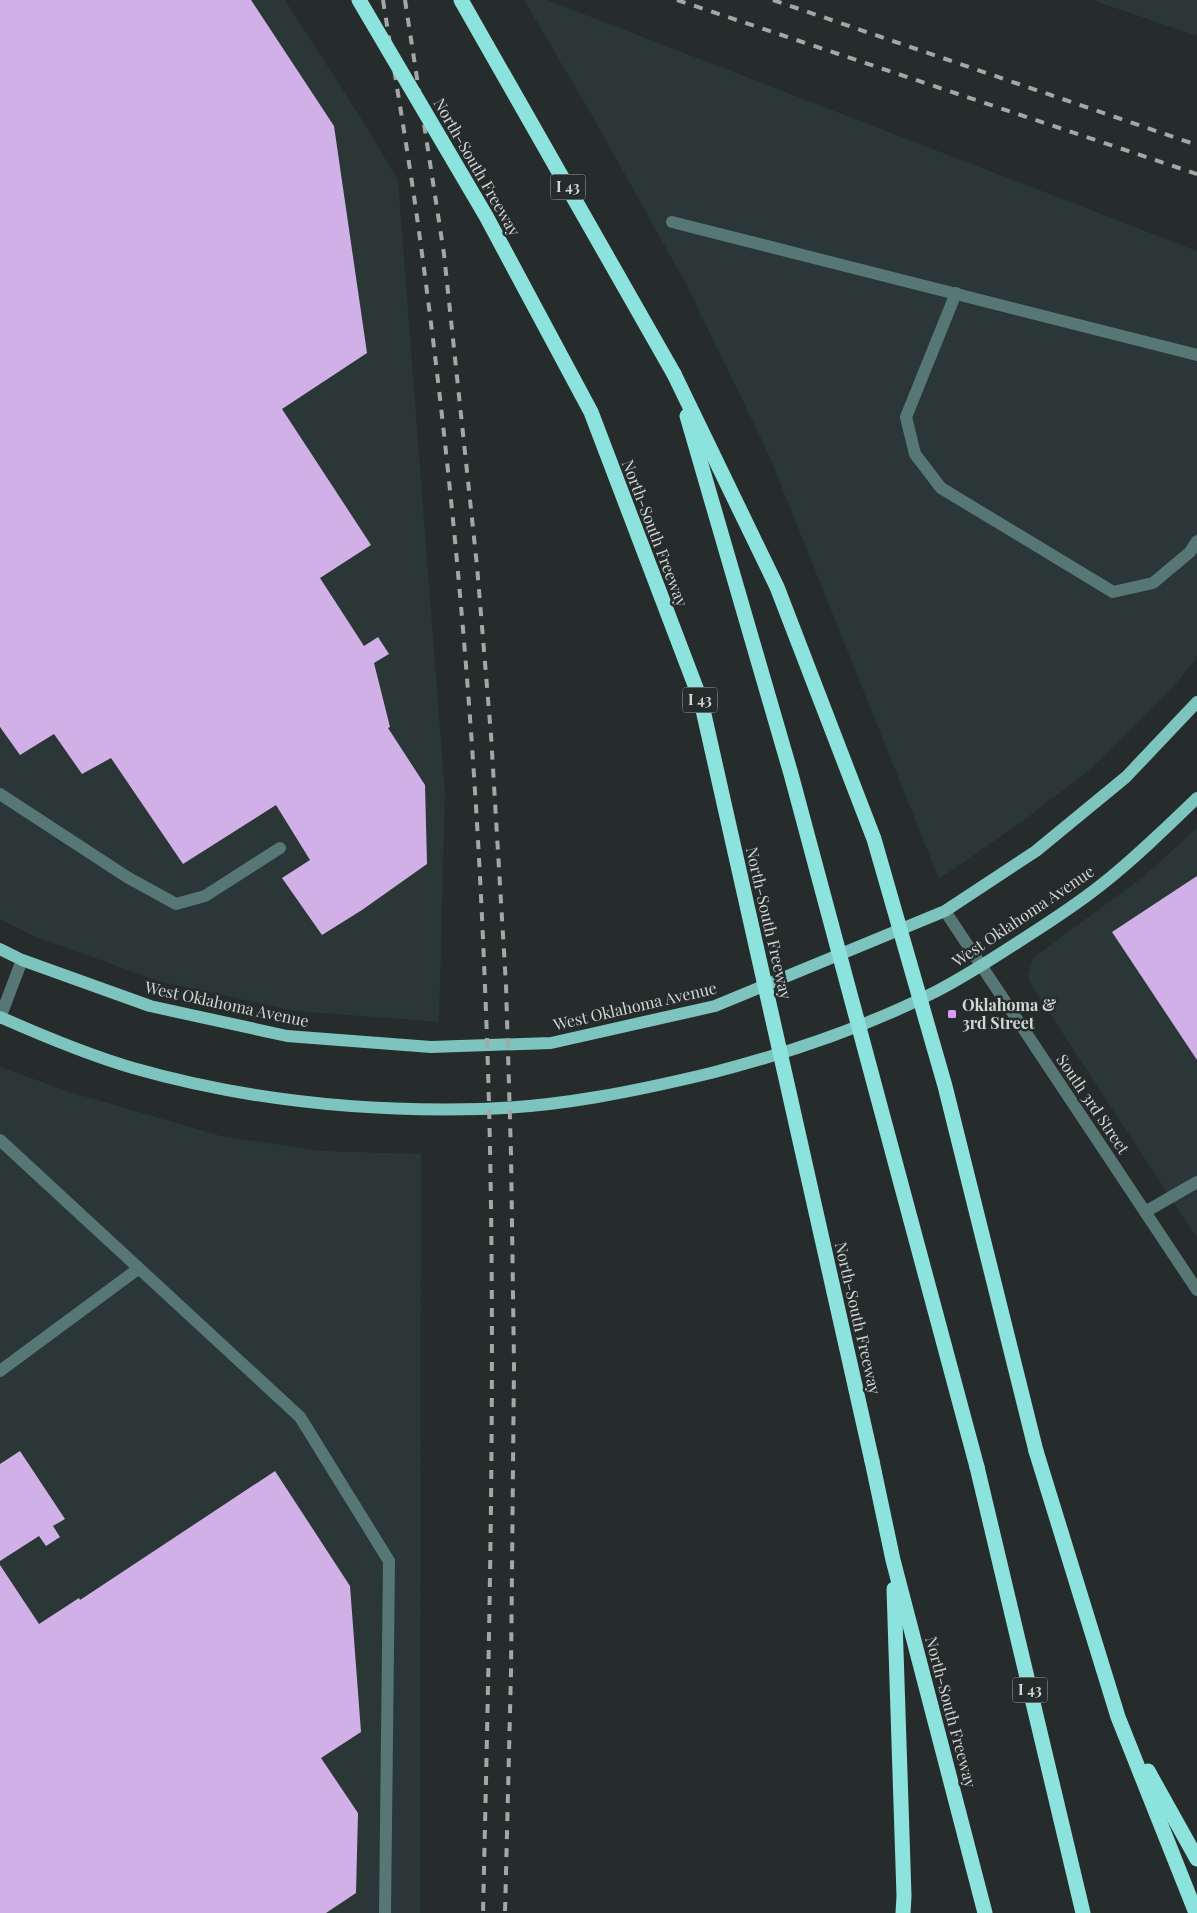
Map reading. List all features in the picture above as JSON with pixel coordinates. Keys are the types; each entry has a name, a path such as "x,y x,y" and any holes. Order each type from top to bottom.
{"highway":[{"name":"North-South Freeway","path":"359,0 486,216 591,412 701,701 893,1560 985,1913"},
{"name":"I 43","path":"461,0 674,374 791,774 977,1467 1083,1913"},
{"path":"674,374 777,587 874,839 945,1086 1036,1451 1118,1717 1196,1913"},
{"path":"893,1560 903,1913"},
{"path":"1118,1717 1197,1859"}],"main road":[{"name":"West Oklahoma Avenue","path":"0,949 22,960 150,1006 287,1036 431,1047 551,1043 715,1006 945,911 1036,850 1126,778 1197,703"},
{"name":"West Oklahoma Avenue","path":"0,1018 66,1046 133,1068 258,1094 332,1104 482,1109 612,1095 764,1060 823,1040 938,991 982,966 1100,886 1197,798"}],"street":[{"path":"672,222 1197,355"},
{"path":"956,293 906,418 915,454 941,488 1113,592 1153,583 1190,552 1197,541"},
{"path":"0,794 127,876 176,904 205,896 280,848"},
{"name":"South 3rd Street","path":"945,911 1197,1290"},
{"path":"0,1018 22,960"},
{"path":"0,1140 300,1417 390,1561 385,1913"},
{"path":"1145,1212 1197,1182"},
{"path":"0,1371 138,1269"}],"shaded area":[{"path":"0,0 285,0 361,118 398,180 445,794 439,1022 295,1011 158,981 31,935 0,919"},
{"path":"524,0 547,0 1197,251 1197,657 1179,680 1139,722 1086,773 1020,823 939,879 768,453 686,284 590,112"},
{"path":"1092,0 1197,0 1197,36"},
{"path":"1197,828 1197,1238 1031,985 1028,975 1033,958 1143,877"},
{"path":"0,1067 70,1092 221,1136 323,1151 421,1154 420,1913 0,1913"}],"building":[{"path":"0,0 251,0 334,126 367,353 282,409 371,545 320,578 364,646 378,637 389,654 374,663 390,727 388,728 425,785 427,864 362,910 322,935 282,878 310,860 276,805 183,864 111,758 82,774 54,734 20,755 0,727"},
{"path":"1197,876 1197,1060 1112,932"},
{"path":"20,1451 65,1519 53,1526 60,1537 46,1546 39,1536 0,1561 0,1464"},
{"path":"275,1471 350,1586 361,1732 321,1758 358,1813 356,1893 326,1913 0,1913 0,1565 39,1624 79,1598 80,1600"}],"railway":[{"path":"383,0 416,210 441,403 460,597 481,890 489,1103 492,1335 492,1450 483,1913"},
{"path":"405,0 444,254 477,566 491,735 506,985 514,1364 511,1672 505,1913"},
{"path":"677,0 1197,174"},
{"path":"773,0 1197,145"}],"place":[{"name":"Oklahoma & 3rd Street","path":"952,1014"}]}
